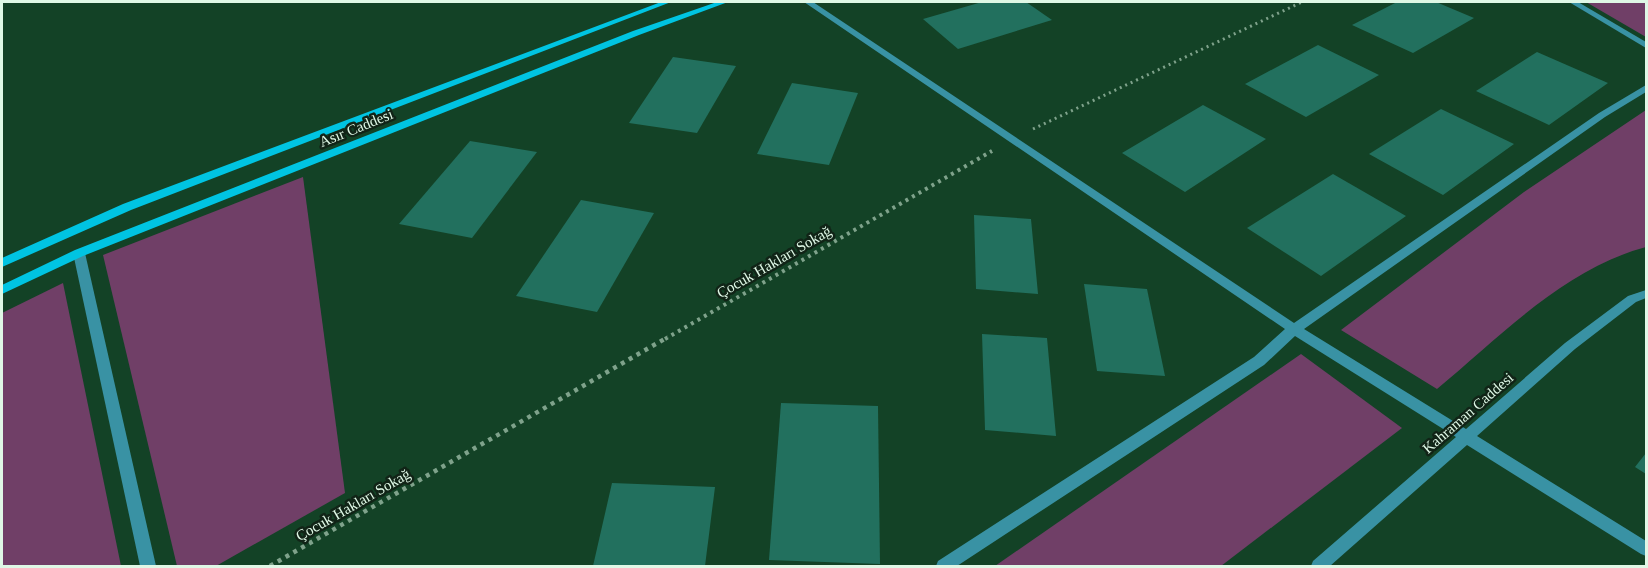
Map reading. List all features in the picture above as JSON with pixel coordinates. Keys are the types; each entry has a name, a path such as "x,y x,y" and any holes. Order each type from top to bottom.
{"street":[{"name":"Asır Caddesi","path":"2,262 127,207 667,2"},
{"name":"Asır Caddesi","path":"2,290 79,253 636,33 724,2"},
{"path":"808,2 1014,138 1294,329 1647,549"},
{"path":"1573,2 1647,45"},
{"path":"944,567 1258,361 1294,329 1602,115 1647,88"},
{"path":"79,253 148,567"},
{"name":"Kahraman Caddesi","path":"1319,567 1570,346 1632,299 1647,294"}],"path":[{"name":"Çocuk Hakları Sokağ","path":"270,567 1014,138 1302,2"}],"shaded area":[{"path":"1586,2 1646,2 1646,37"},
{"path":"1646,110 1646,247 1616,257 1561,288 1535,306 1437,389 1341,330 1524,192"},
{"path":"303,177 345,493 216,566 177,566 103,255"},
{"path":"63,283 121,566 2,566 2,313"},
{"path":"1301,354 1402,428 1221,566 995,566"}],"building":[{"path":"982,2 1026,2 1052,20 958,49 923,19"},
{"path":"1397,2 1436,2 1474,18 1413,53 1352,25"},
{"path":"1318,45 1379,75 1306,117 1245,84"},
{"path":"1537,52 1608,83 1549,125 1476,91"},
{"path":"673,57 736,66 697,133 629,123"},
{"path":"792,83 858,93 829,165 757,154"},
{"path":"1203,105 1266,139 1185,192 1122,153"},
{"path":"1441,109 1514,144 1443,195 1369,154"},
{"path":"470,141 537,152 472,238 399,224"},
{"path":"1333,174 1406,216 1321,276 1247,228"},
{"path":"581,200 654,213 597,312 516,296"},
{"path":"974,215 1031,219 1038,294 976,289"},
{"path":"1084,284 1147,289 1165,376 1097,371"},
{"path":"982,334 1047,338 1056,436 985,430"},
{"path":"781,403 878,406 880,564 769,560"},
{"path":"1646,453 1646,474 1635,467"},
{"path":"612,483 715,487 705,566 593,566"}]}
